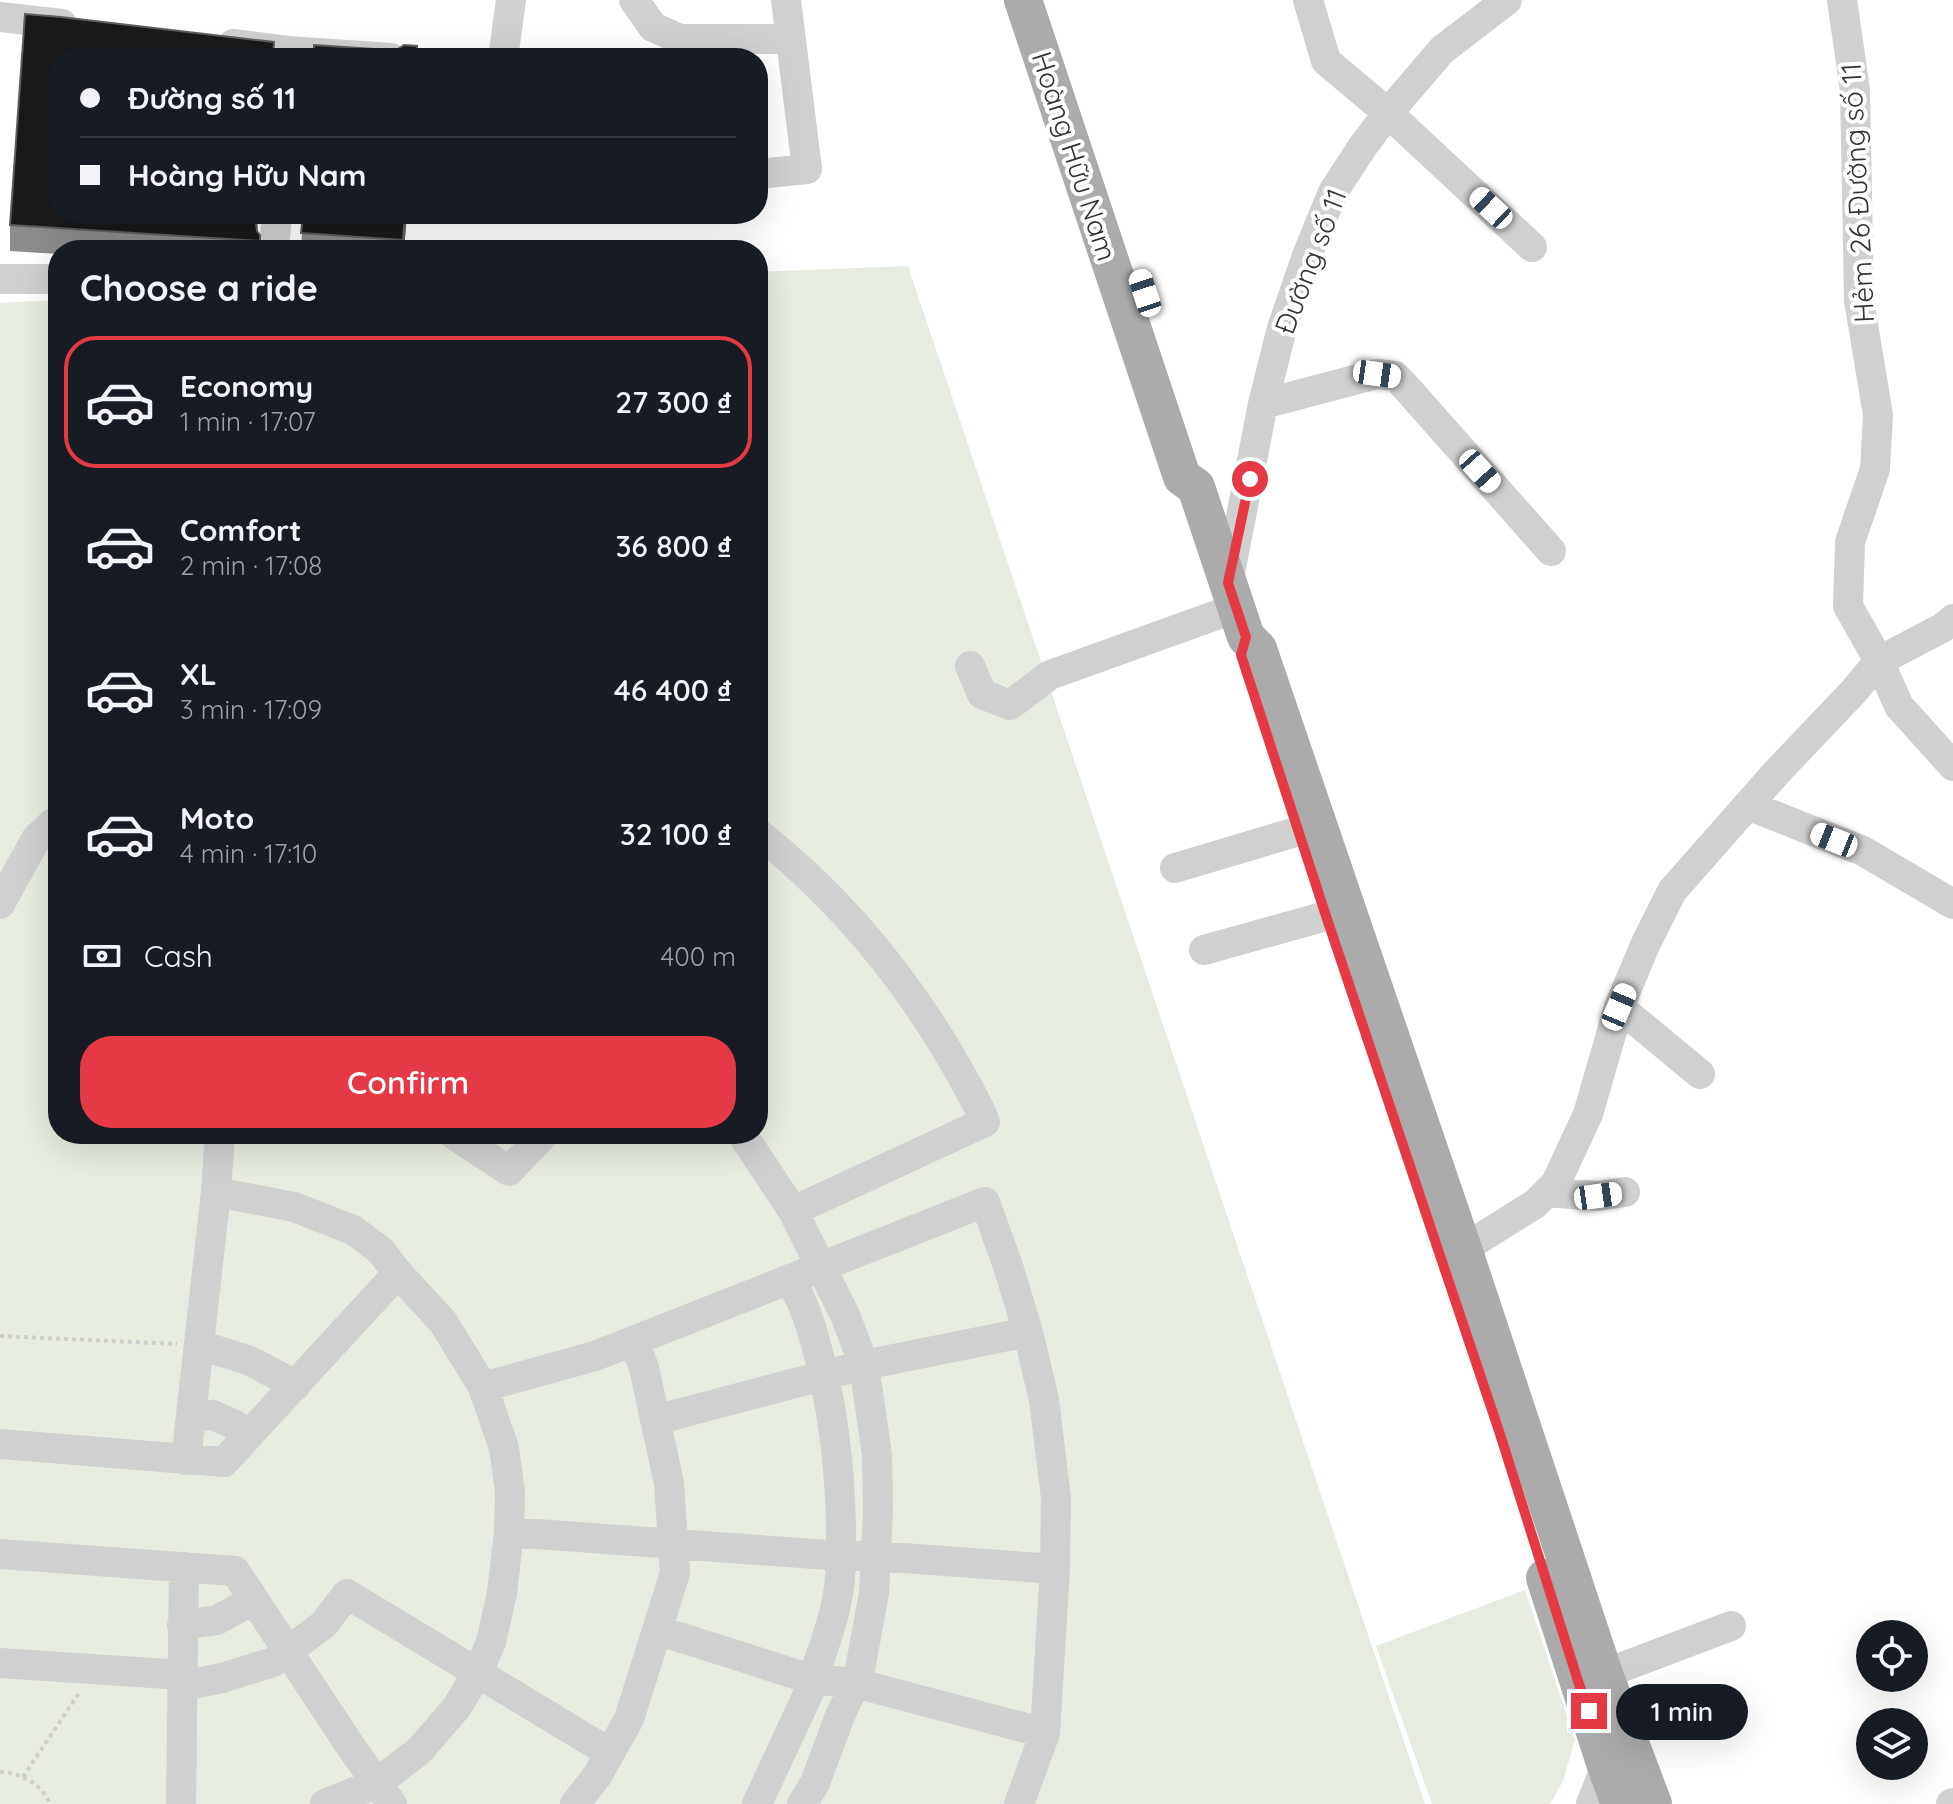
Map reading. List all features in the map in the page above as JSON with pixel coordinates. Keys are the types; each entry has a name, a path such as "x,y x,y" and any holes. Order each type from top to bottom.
{"main road":[{"name":"Hoàng Hữu Nam","path":"1023,0 1182,477 1196,487 1237,609 1258,649 1451,1253 1499,1431 1620,1804"},
{"name":"Hoàng Hữu Nam","path":"1049,0 1203,469 1196,487"},
{"name":"Hoàng Hữu Nam","path":"1237,609 1241,655 1326,916 1653,1804"}],"street":[{"path":"504,48 511,0"},
{"path":"634,0 653,27 680,39 791,39"},
{"path":"768,173 807,169 786,0"},
{"path":"1308,0 1326,61 1388,113 1532,247"},
{"name":"Đường số 11","path":"1237,609 1250,479 1263,404 1282,328 1333,192 1388,113 1442,50 1507,0"},
{"name":"Hẻm 26 Đường số 11","path":"1842,0 1855,90 1859,300 1878,415 1875,469 1850,542 1848,606 1879,661 1899,706 1953,766"},
{"path":"0,17 91,28"},
{"path":"213,42 250,48"},
{"path":"0,279 48,279"},
{"path":"1263,404 1377,374 1395,376 1551,551"},
{"path":"1196,487 1225,492 1250,479"},
{"path":"970,666 982,694 1010,705 1050,675 1237,609"},
{"path":"1451,1253 1535,1204 1556,1183 1588,1114 1619,1007 1672,891 1879,661 1953,619"},
{"path":"1750,806 1863,851 1953,904"},
{"path":"0,904 36,839 48,828"},
{"path":"1175,868 1299,831"},
{"path":"768,852 834,903 894,971 937,1033 978,1103 985,1122 793,1211"},
{"path":"1204,950 1326,916"},
{"path":"1619,1007 1700,1074"},
{"path":"186,1460 219,1144"},
{"path":"490,1144 509,1171 535,1144"},
{"path":"749,1144 793,1211 845,1315 864,1365 877,1455 874,1593 859,1675 815,1783 802,1804"},
{"path":"216,1192 294,1207 353,1230 380,1250 443,1322 483,1387 504,1448 510,1492 502,1593 491,1642 478,1672 457,1707 385,1793 325,1804"},
{"path":"1547,1192 1598,1196 1625,1192"},
{"path":"483,1387 595,1356 985,1202 1028,1332 1044,1400 1056,1498 1045,1733 1019,1804"},
{"path":"0,1444 224,1462 398,1273"},
{"path":"757,1804 809,1692 838,1594 842,1556 840,1483 824,1375 811,1325 789,1279"},
{"path":"655,1420 864,1365 1028,1332"},
{"path":"580,1803 629,1719 675,1573 669,1483 644,1368 634,1341"},
{"path":"199,1345 248,1360 296,1385"},
{"path":"191,1416 213,1415 250,1434"},
{"path":"509,1532 1055,1569"},
{"path":"0,1554 235,1571 385,1793"},
{"path":"181,1804 184,1567"},
{"path":"0,1663 95,1669 182,1680 222,1678 273,1662 323,1625 347,1594 610,1753"},
{"path":"182,1625 217,1620 253,1600"},
{"path":"1604,1674 1731,1626"},
{"path":"657,1630 811,1679 855,1683 1045,1733"},
{"path":"1591,1804 1606,1766"}],"path":[{"path":"0,1336 199,1345"},
{"path":"23,1777 95,1669"},
{"path":"0,1772 30,1780 47,1795 50,1804"}],"shaded area":[{"path":"908,266 1425,1804 0,1804 0,303 48,301 48,1144 768,1144 768,272"},
{"path":"1525,1590 1575,1740 1563,1781 1550,1804 1432,1804 1376,1646"}],"building":[{"path":"25,14 274,42 274,48 48,48 48,224 256,224 260,240 10,225"},
{"path":"314,45 360,48 314,48"},
{"path":"302,224 404,224 403,240 301,233"}],"route":[{"path":"1250,479 1228,583 1246,637 1241,655 1589,1711"}]}
